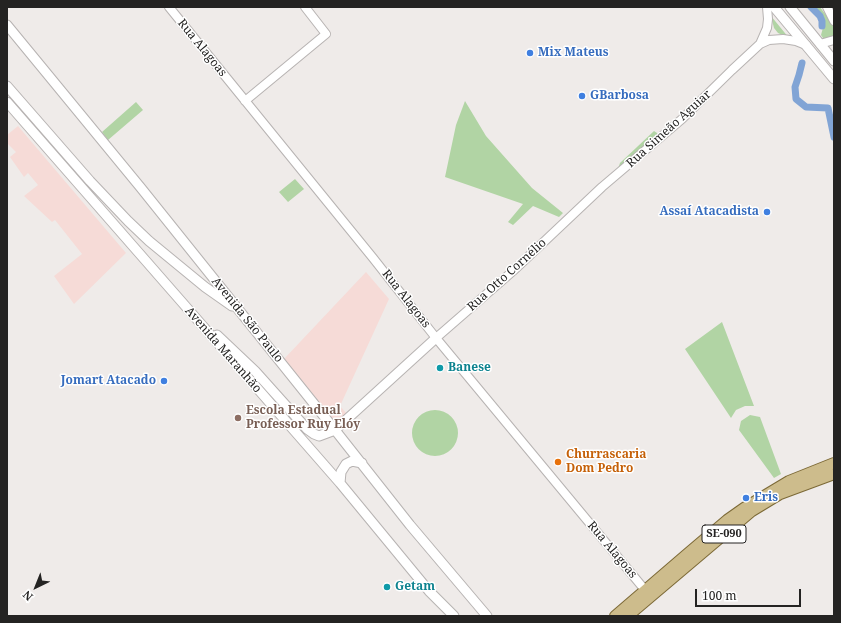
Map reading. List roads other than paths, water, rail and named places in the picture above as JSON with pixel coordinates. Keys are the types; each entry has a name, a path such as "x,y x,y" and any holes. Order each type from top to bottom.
{"main road":[{"path":"774,7 834,79"},
{"path":"790,7 834,61"},
{"name":"Avenida São Paulo","path":"7,25 241,312 410,525 487,616"},
{"path":"7,86 90,181 128,221 149,241 205,287 241,312"},
{"name":"Avenida Maranhão","path":"7,102 340,483 430,591 454,616"},
{"path":"191,312 255,370 309,431 320,436 335,430 436,338"},
{"path":"340,483 341,472 346,464 352,461 362,463"},
{"name":"SE-090","path":"615,616 727,520 756,500 789,481 834,463"},
{"name":"SE-090","path":"628,616 752,511 780,494 834,474"}],"street":[{"name":"Rua Alagoas","path":"169,7 374,258 436,338 645,590"},
{"path":"245,101 326,34 305,7"},
{"path":"760,44 767,28 767,7"},
{"path":"827,7 834,22"},
{"path":"760,44 769,40 783,39 796,41 806,46"},
{"path":"820,44 834,40"},
{"name":"Rua Simeão Aguiar","path":"577,212 602,187 686,116 760,44"},
{"name":"Rua Otto Cornélio","path":"436,338 513,271 577,212"}],"waterway":[{"path":"811,7 820,16 822,26"},
{"path":"802,63 795,87 796,99 806,107 828,108 834,137"}],"place":[{"name":"Mix Mateus","path":"530,53"},
{"name":"GBarbosa","path":"582,96"},
{"name":"Assaí Atacadista","path":"767,212"},
{"name":"Banese","path":"440,368"},
{"name":"Jomart Atacado","path":"164,381"},
{"name":"Escola Estadual Professor Ruy Elóy","path":"238,418"},
{"name":"Churrascaria Dom Pedro","path":"558,462"},
{"name":"Eris","path":"746,498"},
{"name":"Getam","path":"387,587"}]}
